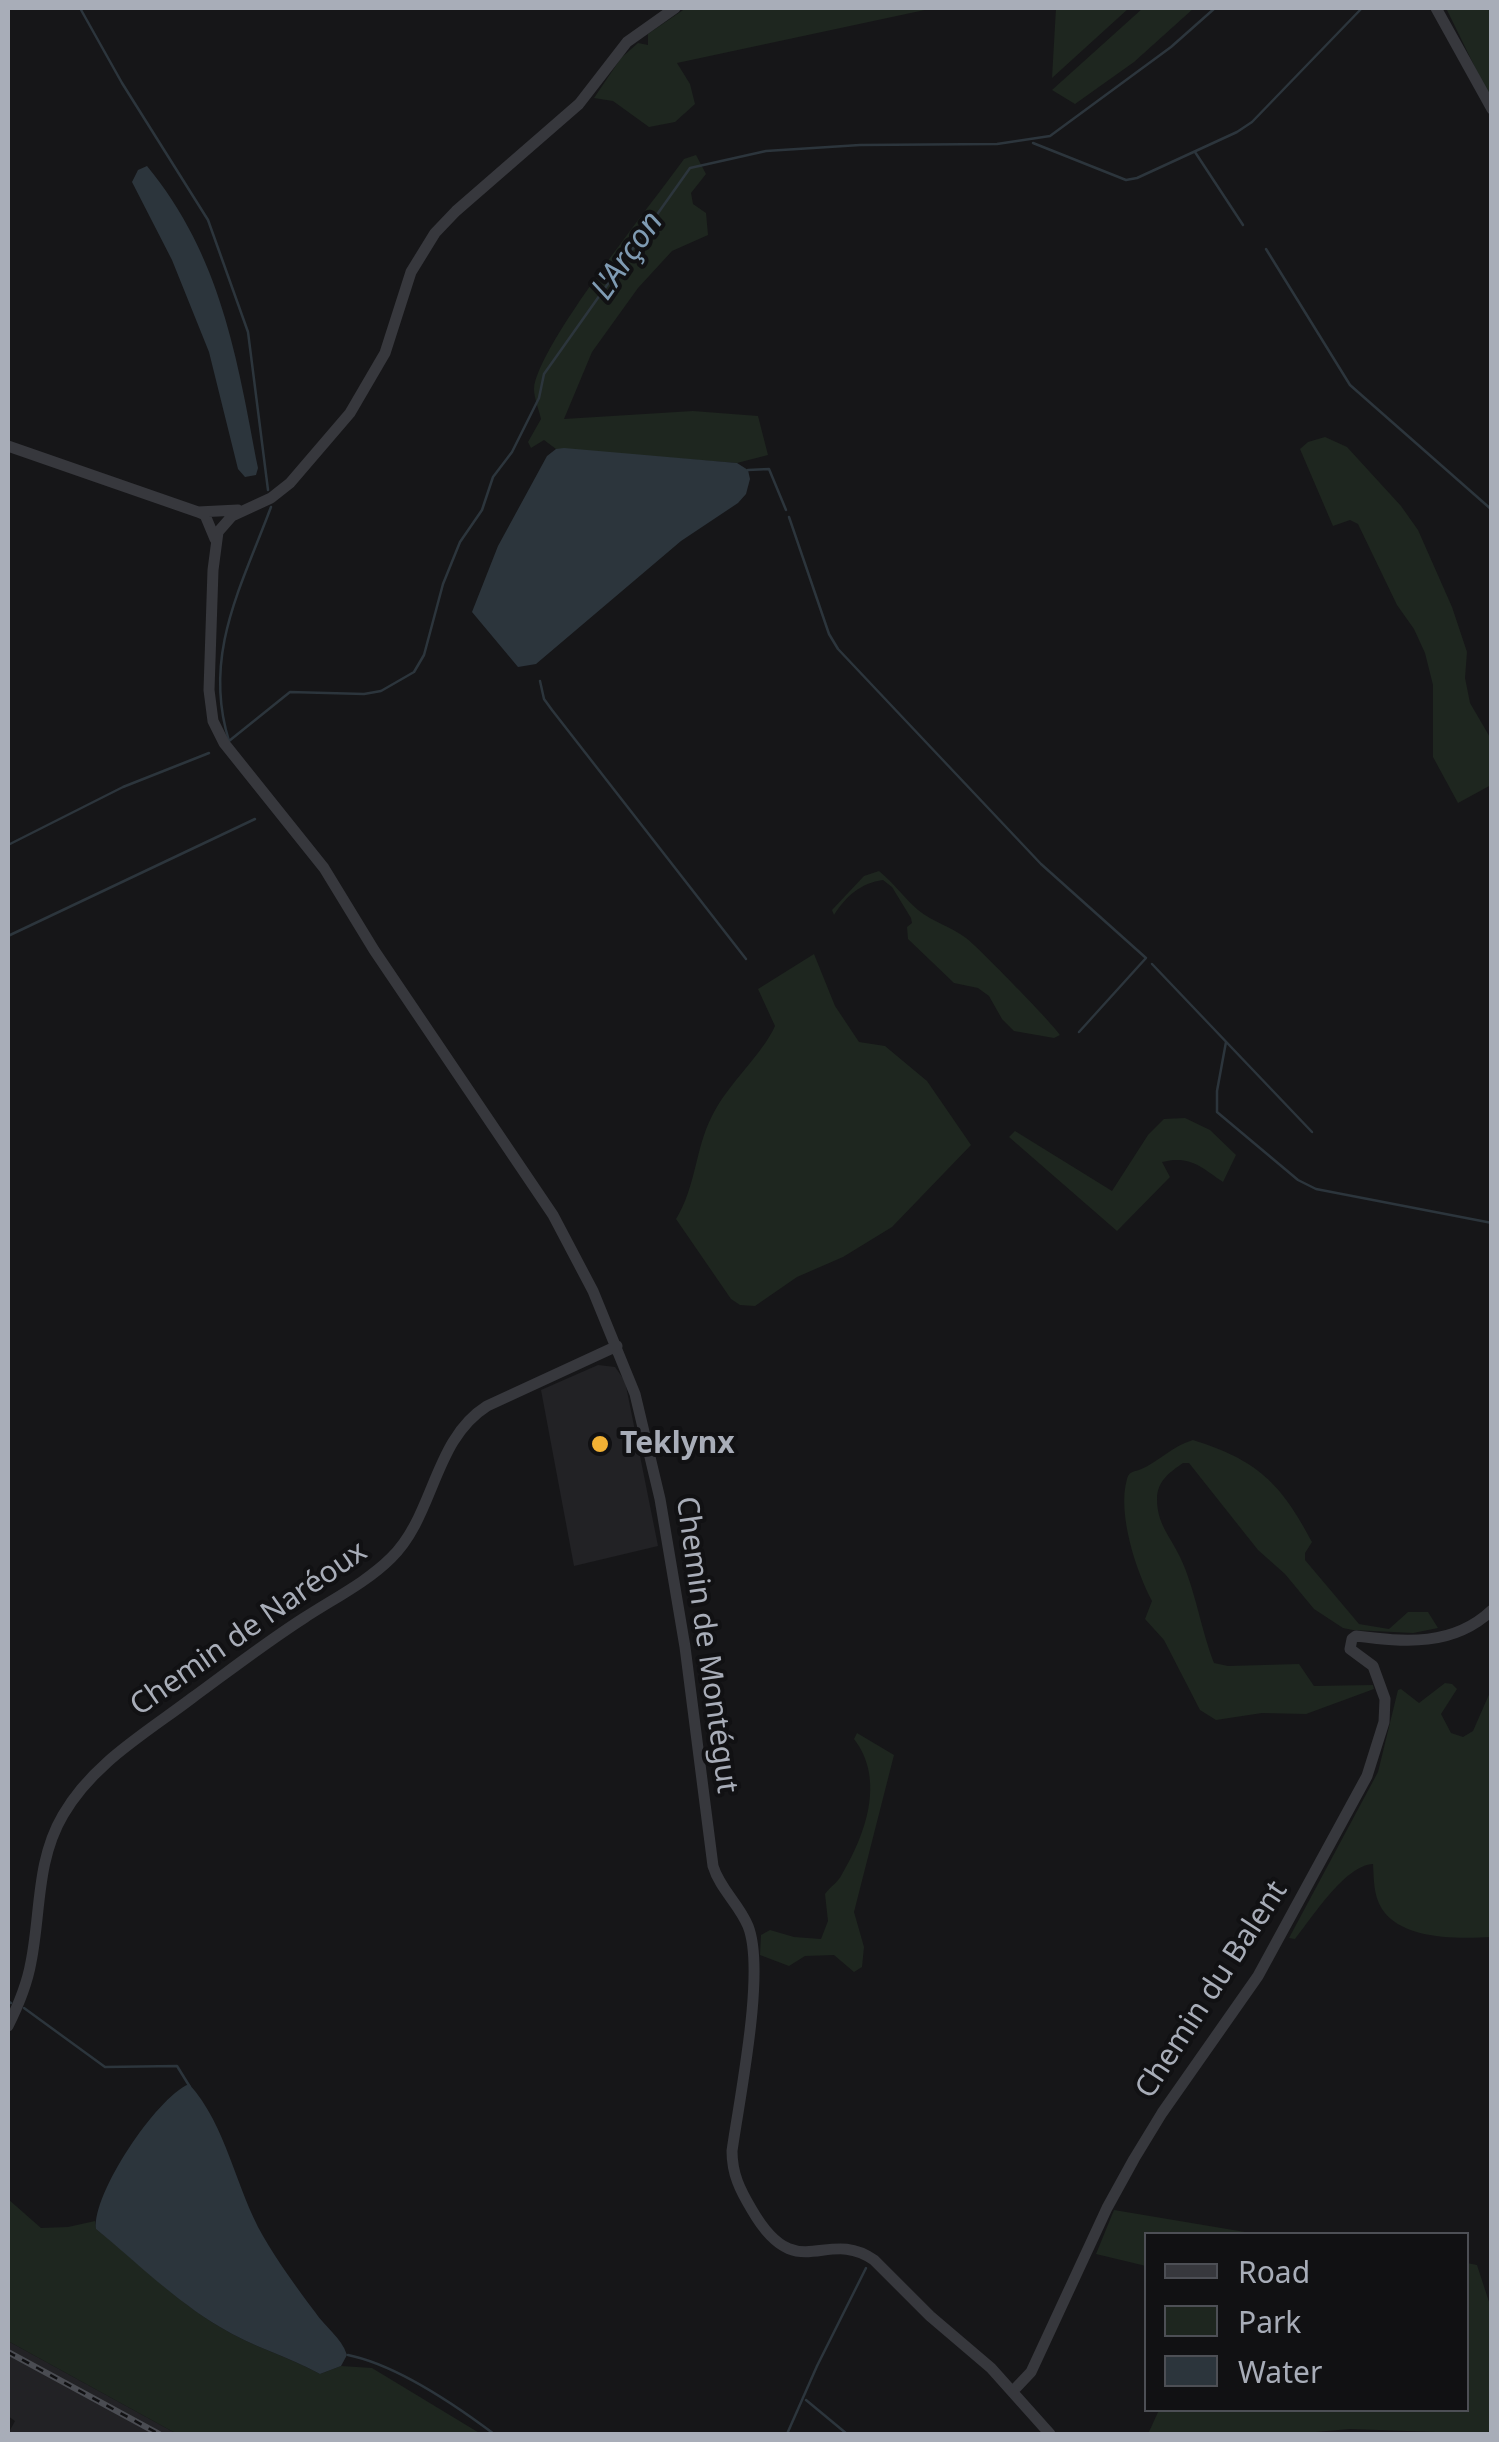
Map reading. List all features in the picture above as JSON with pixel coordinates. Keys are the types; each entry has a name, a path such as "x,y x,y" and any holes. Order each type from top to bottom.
{"street":[{"path":"216,541 225,523 280,492 350,413 385,353 411,272 435,234 579,104 627,42 675,8"},
{"path":"1436,8 1492,109"},
{"path":"8,446 198,512 205,516 216,541"},
{"path":"198,512 243,510"},
{"name":"Chemin de Montégut","path":"216,541 209,690 214,721 224,744 324,868 374,950 552,1215 593,1290 635,1394 660,1498 685,1647 713,1866 718,1882 748,1925 752,1943 750,2018 732,2151 736,2180 771,2240 793,2251 864,2252 1013,2391 1050,2434"},
{"name":"Chemin de Naréoux","path":"8,2026 31,1961 47,1852 62,1816 86,1783 112,1758 236,1666 386,1564 411,1533 451,1445 471,1418 488,1406 617,1346"},
{"name":"Chemin du Balent","path":"1013,2391 1031,2372 1134,2159 1258,1976 1367,1776 1384,1722 1385,1699 1373,1666 1350,1649 1352,1639 1356,1636 1415,1643 1442,1638 1474,1624 1492,1610"}],"shaded area":[{"path":"598,1365 615,1367 625,1381 658,1546 574,1566 541,1390"},
{"path":"8,2341 177,2434 8,2434 15,2421 8,2416"}],"green space":[{"path":"686,8 934,8 677,63 690,84 695,104 675,122 649,127 613,101 594,98 621,58 638,43 648,45 648,34"},
{"path":"1056,8 1129,8 1052,78"},
{"path":"1143,8 1194,8 1134,62 1075,104 1052,90"},
{"path":"1446,8 1491,8 1491,100"},
{"path":"696,155 706,174 691,193 693,204 706,213 708,235 672,251 638,288 592,352 564,419 693,411 758,416 768,455 737,463 556,449 544,440 531,448 528,442 541,419 534,389 554,341 684,159"},
{"path":"1325,437 1347,447 1401,506 1418,530 1452,607 1467,652 1465,678 1470,703 1491,739 1491,785 1458,803 1433,757 1433,685 1425,653 1358,524 1350,520 1333,526 1300,449"},
{"path":"879,871 918,910 973,944 1060,1035 1054,1038 1014,1031 989,996 978,988 954,983 908,939 911,918 892,887 883,880 855,891 834,915 832,910 864,876"},
{"path":"814,954 835,1006 859,1042 885,1046 927,1081 971,1145 892,1227 843,1257 797,1277 755,1306 740,1305 731,1299 676,1219 688,1194 712,1116 775,1026 758,989"},
{"path":"1185,1118 1210,1130 1236,1155 1223,1182 1188,1161 1162,1162 1170,1177 1117,1231 1009,1137 1015,1131 1112,1191 1148,1135 1164,1119"},
{"path":"1193,1440 1234,1456 1278,1489 1312,1542 1305,1560 1359,1624 1389,1629 1408,1612 1428,1612 1438,1628 1413,1633 1343,1628 1314,1609 1285,1574 1258,1550 1189,1463 1183,1463 1162,1482 1158,1508 1185,1569 1214,1663 1299,1664 1314,1686 1373,1685 1374,1689 1306,1714 1262,1713 1216,1720 1200,1710 1164,1640 1145,1619 1152,1601 1134,1558 1124,1508 1130,1474"},
{"path":"1445,1683 1457,1689 1441,1714 1451,1733 1463,1737 1473,1731 1491,1690 1491,1937 1432,1935 1403,1927 1379,1904 1373,1864 1351,1873 1295,1939 1289,1938 1378,1772 1398,1690 1419,1703"},
{"path":"857,1733 894,1755 854,1912 864,1947 862,1967 854,1972 834,1955 805,1956 789,1966 760,1955 761,1935 770,1930 821,1939 828,1921 825,1894 850,1860 868,1808 869,1772 854,1739"},
{"path":"8,2199 41,2228 95,2221 96,2229 172,2293 245,2340 320,2374 341,2366 372,2368 481,2434 177,2434 8,2341"},
{"path":"1114,2210 1245,2232 1144,2232 1144,2266 1096,2254"},
{"path":"1469,2263 1477,2265 1491,2308 1491,2434 1350,2429 1293,2434 1148,2434 1158,2412 1469,2412"}],"water":[{"path":"147,166 172,200 209,272 233,347 258,468 256,475 245,477 238,469 209,352 172,260 132,182 138,170"},
{"path":"564,448 737,463 748,470 750,479 746,494 738,503 681,541 536,664 518,667 472,612 498,546 547,456"},
{"path":"189,2084 213,2119 263,2236 344,2349 347,2355 341,2366 320,2374 232,2334 172,2293 96,2229 104,2194 129,2149 160,2108"}],"waterway":[{"path":"80,8 208,220 248,332 268,490"},
{"name":"L'Arçon","path":"271,507 238,593 223,650 220,679 229,741 290,692 364,694 381,691 414,672 424,655 443,584 460,542 482,510 493,477 512,452 539,398 544,374 690,168 766,151 860,145 997,144 1050,136 1171,47 1215,8"},
{"path":"1033,143 1126,180 1137,178 1252,122 1362,8"},
{"path":"1195,152 1243,225"},
{"path":"1266,249 1350,385 1492,510"},
{"path":"748,470 769,469 786,510"},
{"path":"789,517 829,634 838,649 1041,864 1146,958 1079,1032"},
{"path":"540,681 544,699 552,710 746,959"},
{"name":"L'Arçon","path":"8,845 123,787 209,753"},
{"path":"8,936 255,819"},
{"path":"1152,964 1312,1132"},
{"path":"1226,1042 1217,1112 1298,1180 1316,1189 1492,1223"},
{"path":"24,2008 105,2067 177,2066 190,2087"},
{"path":"787,2434 866,2268"},
{"path":"348,2355 405,2376 494,2434"},
{"path":"806,2400 847,2434"}],"railway":[{"path":"8,2352 159,2434"}],"place":[{"name":"Teklynx","path":"600,1444"}]}
